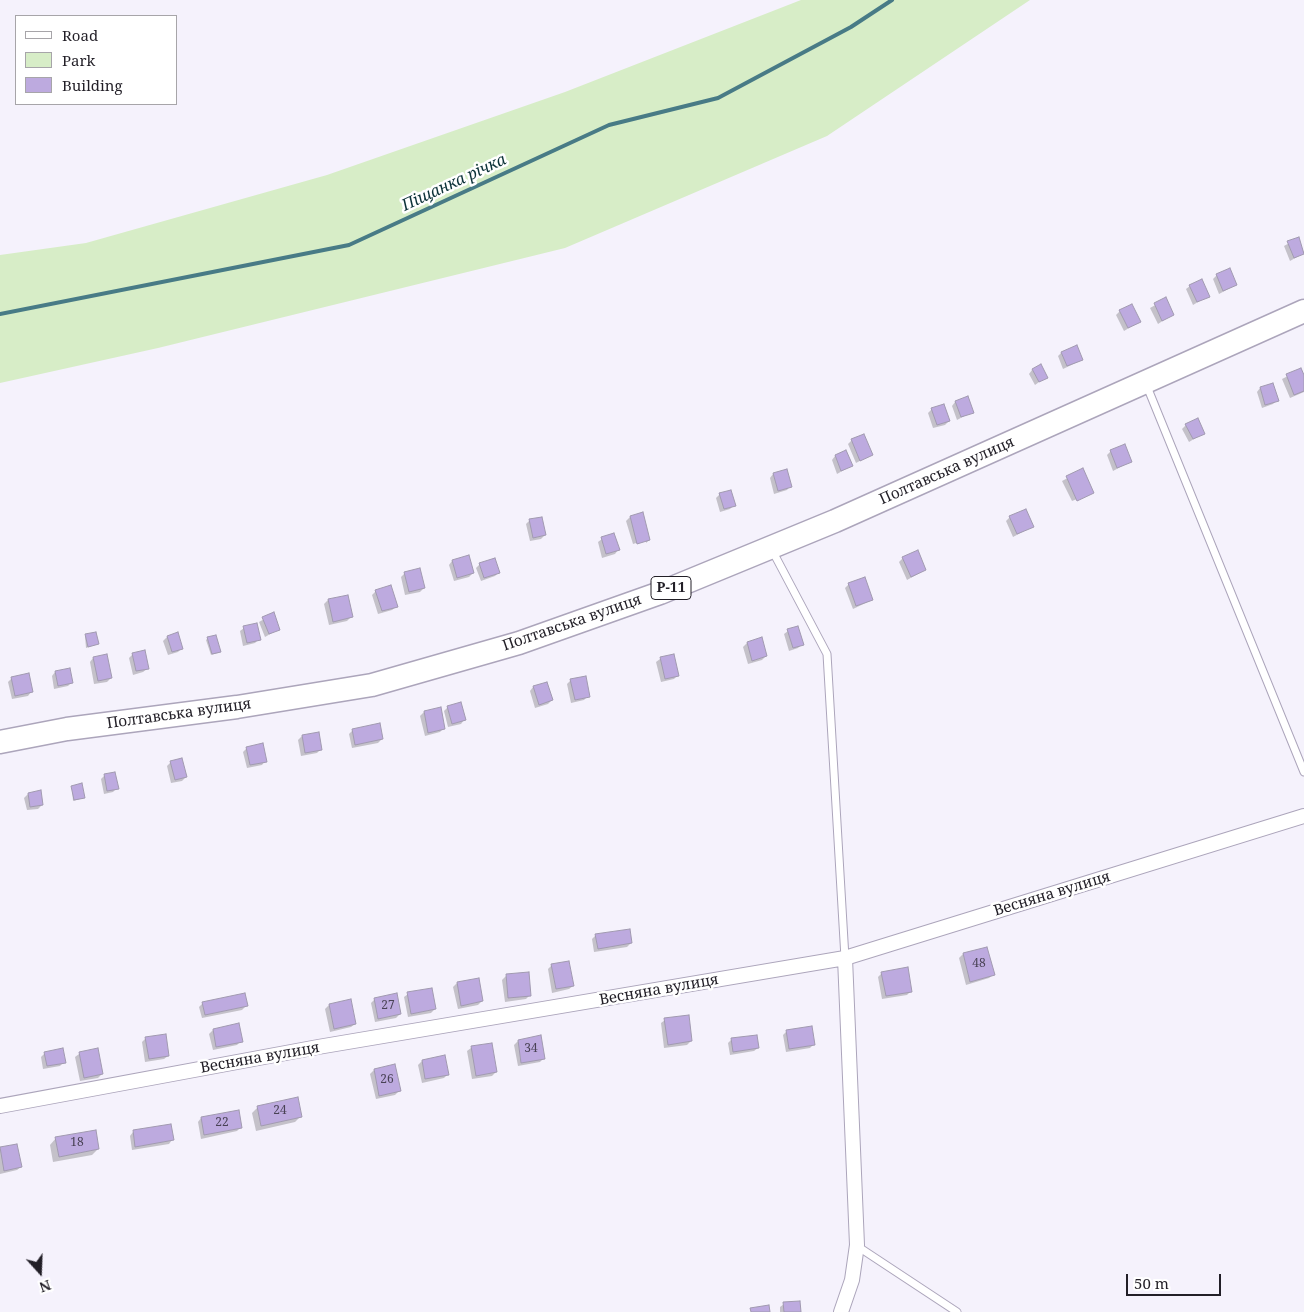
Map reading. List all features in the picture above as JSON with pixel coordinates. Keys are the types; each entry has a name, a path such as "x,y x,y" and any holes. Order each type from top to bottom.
{"main road":[{"name":"Полтавська вулиця","path":"0,742 67,729 236,707 372,685 519,643 660,593 771,547 1304,311"}],"street":[{"name":"Весняна вулиця","path":"0,1106 318,1047 845,958 1304,816"},
{"path":"841,1312 852,1280 856,1245 845,958"}],"lane":[{"path":"1145,382 1304,772"},
{"path":"771,547 827,654 845,958"},
{"path":"856,1245 957,1312"}],"green space":[{"path":"801,0 1030,0 827,136 565,248 158,348 0,383 0,255 86,243 327,175 565,92"}],"building":[{"path":"1299,237 1304,254 1294,258 1287,241"},
{"path":"1230,268 1237,285 1223,291 1216,274"},
{"path":"1202,279 1210,297 1197,302 1189,285"},
{"path":"1166,297 1174,315 1162,321 1154,303"},
{"path":"1132,304 1141,322 1128,328 1119,310"},
{"path":"1077,345 1083,360 1067,366 1061,352"},
{"path":"1041,364 1048,378 1039,382 1032,369"},
{"path":"1301,368 1304,375 1304,391 1294,395 1286,374"},
{"path":"1273,383 1279,401 1265,405 1260,387"},
{"path":"968,396 974,413 961,417 955,401"},
{"path":"944,404 950,421 937,425 931,408"},
{"path":"1198,418 1205,434 1193,439 1185,424"},
{"path":"864,434 873,455 860,461 851,439"},
{"path":"1125,444 1132,462 1117,468 1110,450"},
{"path":"846,450 853,466 841,471 835,455"},
{"path":"1083,468 1094,493 1077,501 1066,476"},
{"path":"787,469 792,487 778,491 773,473"},
{"path":"731,490 736,506 724,509 719,493"},
{"path":"1026,509 1034,527 1017,534 1009,516"},
{"path":"643,512 650,540 637,544 630,516"},
{"path":"542,517 546,535 533,538 529,519"},
{"path":"614,533 620,550 606,554 601,537"},
{"path":"918,550 926,570 911,577 902,557"},
{"path":"469,555 474,573 457,578 452,560"},
{"path":"495,558 500,573 484,578 479,563"},
{"path":"420,568 425,588 409,592 404,572"},
{"path":"865,577 873,600 856,606 848,583"},
{"path":"391,585 398,607 382,611 375,590"},
{"path":"348,595 353,617 333,622 328,599"},
{"path":"274,612 280,630 269,634 262,617"},
{"path":"257,623 261,640 247,643 243,626"},
{"path":"798,626 804,645 793,648 787,629"},
{"path":"96,632 99,644 88,647 85,634"},
{"path":"178,632 183,649 172,652 167,636"},
{"path":"216,635 221,652 212,654 207,637"},
{"path":"762,637 767,656 752,661 747,642"},
{"path":"145,650 149,669 136,671 132,653"},
{"path":"107,654 112,678 98,681 93,657"},
{"path":"674,654 679,676 665,679 660,657"},
{"path":"70,668 73,683 58,686 55,671"},
{"path":"29,673 33,692 15,696 11,677"},
{"path":"586,676 590,697 575,700 570,679"},
{"path":"547,682 553,700 539,705 533,686"},
{"path":"461,702 466,720 452,724 447,706"},
{"path":"441,707 445,729 428,733 424,711"},
{"path":"380,723 383,739 355,745 352,729"},
{"path":"319,732 322,750 305,753 302,735"},
{"path":"263,743 267,762 250,765 246,747"},
{"path":"182,758 187,777 175,780 170,761"},
{"path":"115,772 119,789 107,791 104,774"},
{"path":"82,783 85,798 74,800 71,786"},
{"path":"41,790 43,805 30,807 28,793"},
{"path":"630,929 632,943 598,949 595,934"},
{"path":"987,947 995,975 970,982 963,953"},
{"path":"569,961 574,986 556,989 551,964"},
{"path":"908,967 912,992 886,996 881,972"},
{"path":"529,972 531,996 508,998 506,974"},
{"path":"479,978 483,1001 461,1006 457,982"},
{"path":"432,988 436,1009 411,1014 407,992"},
{"path":"245,993 248,1006 205,1015 202,1002"},
{"path":"397,993 401,1014 378,1019 374,998"},
{"path":"351,999 356,1024 334,1029 329,1004"},
{"path":"689,1015 692,1041 668,1045 664,1018"},
{"path":"239,1023 243,1042 216,1047 213,1029"},
{"path":"812,1026 815,1045 789,1049 786,1030"},
{"path":"166,1034 169,1056 149,1059 145,1037"},
{"path":"541,1035 545,1059 521,1063 518,1040"},
{"path":"757,1035 759,1048 733,1052 731,1038"},
{"path":"492,1043 497,1072 476,1076 471,1046"},
{"path":"63,1048 66,1063 47,1066 44,1052"},
{"path":"98,1048 103,1074 84,1078 79,1052"},
{"path":"445,1055 449,1075 425,1079 422,1060"},
{"path":"395,1064 401,1091 379,1096 374,1069"},
{"path":"298,1097 302,1117 261,1126 257,1106"},
{"path":"239,1110 242,1128 204,1135 201,1117"},
{"path":"171,1124 174,1140 135,1147 133,1130"},
{"path":"96,1130 99,1149 59,1157 55,1137"},
{"path":"17,1144 22,1167 4,1171 0,1147"},
{"path":"800,1301 801,1312 784,1312 783,1302"},
{"path":"769,1305 770,1312 751,1312 750,1308"}],"waterway":[{"name":"Піщанка річка","path":"0,314 349,245 609,125 718,98 851,27 892,0"}]}
